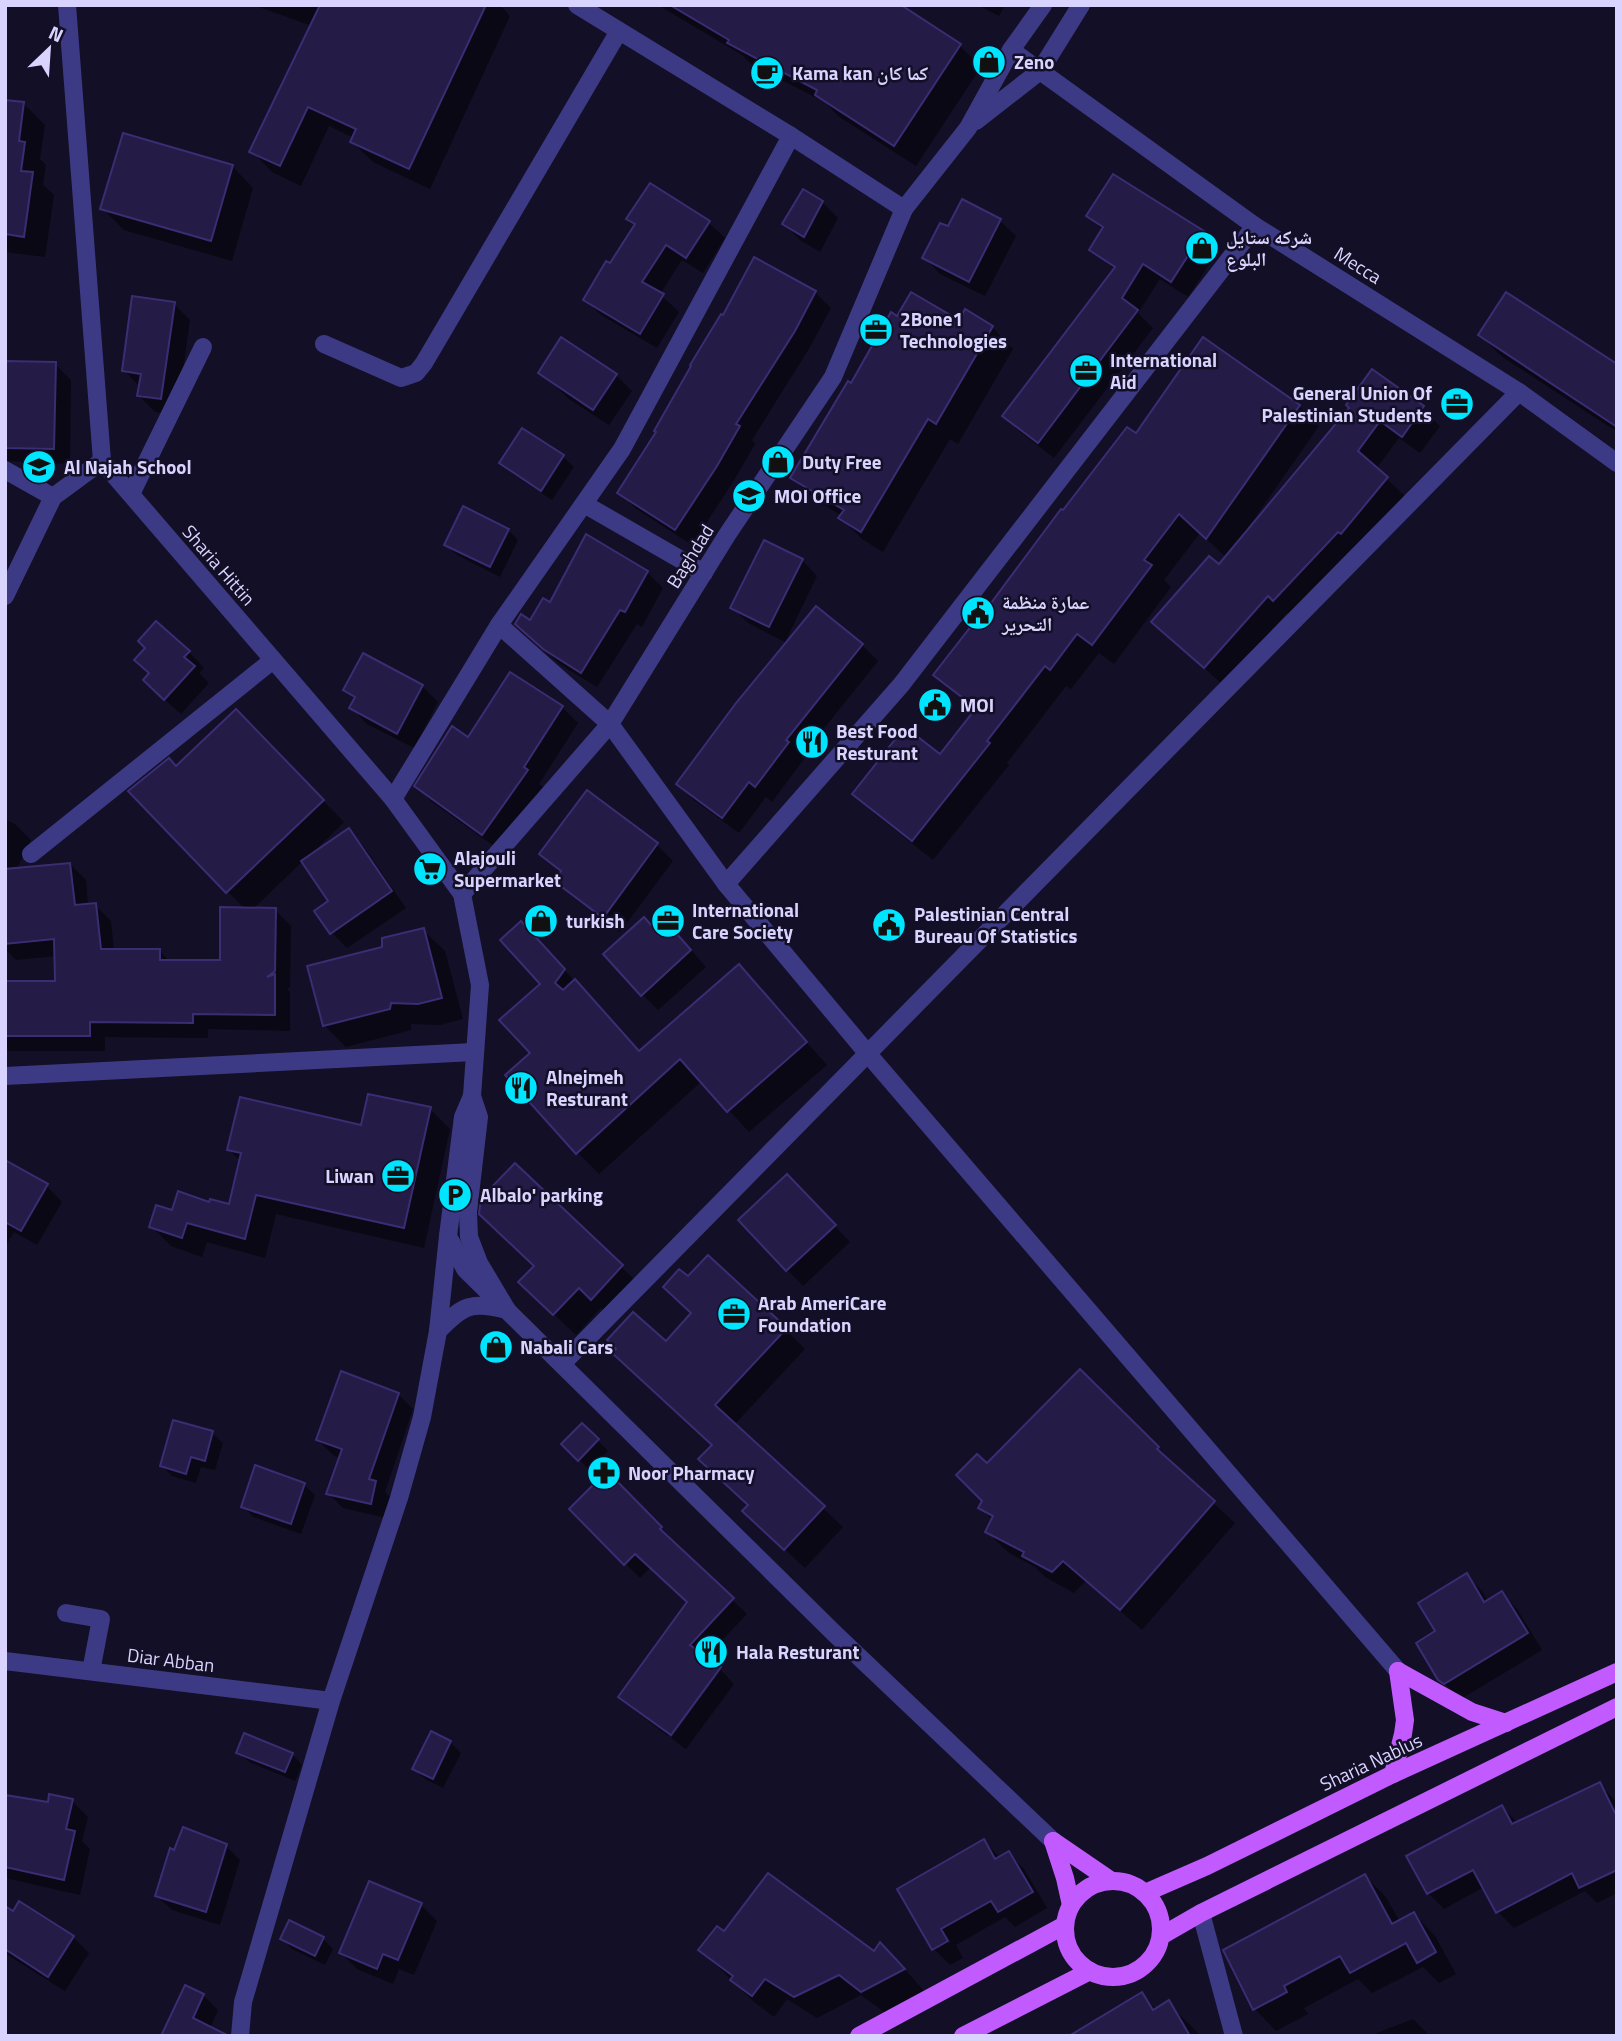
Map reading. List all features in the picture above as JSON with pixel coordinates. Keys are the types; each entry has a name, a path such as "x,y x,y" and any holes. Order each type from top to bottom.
{"main road":[{"path":"1398,1671 1472,1712 1506,1723"},
{"path":"1393,1774 1405,1720 1398,1671"},
{"name":"Sharia Nablus","path":"1145,1893 1207,1866 1393,1774 1617,1672"},
{"path":"1161,1936 1200,1913 1617,1707"},
{"path":"1053,1841 1110,1880 1135,1885 1145,1893 1159,1913 1161,1936 1156,1951 1147,1964 1135,1973 1119,1977 1090,1971 1079,1963 1066,1939 1065,1925 1071,1905 1087,1888 1110,1880"},
{"path":"1053,1841 1071,1905"},
{"path":"859,2036 1065,1925"},
{"path":"963,2036 1090,1971"}],"street":[{"path":"5,596 53,497 102,461 67,5"},
{"path":"577,5 791,136 904,209"},
{"path":"968,128 1011,50 1043,5"},
{"path":"968,128 1040,71 1081,5"},
{"path":"324,344 401,378 416,373 425,363 619,31"},
{"name":"Mecca","path":"1011,50 1255,226 1519,392 1617,463"},
{"name":"Baghdad","path":"462,894 610,724 704,573 833,377 904,209 968,128"},
{"path":"393,799 499,625 622,449 791,136"},
{"path":"726,884 901,685 1255,226"},
{"path":"131,494 203,347"},
{"path":"562,1364 1519,392"},
{"name":"Sharia Hittin","path":"102,461 393,799 462,894 480,985 472,1096"},
{"path":"5,470 53,497"},
{"path":"584,503 704,573"},
{"path":"499,625 610,724 726,884 868,1054 1398,1671"},
{"path":"31,854 273,660"},
{"path":"5,1076 474,1052"},
{"path":"240,2036 243,2002 331,1701 399,1498 422,1417 438,1331 464,1117 472,1096"},
{"path":"472,1096 479,1117 468,1212 472,1266"},
{"path":"448,1236 507,1310 835,1634 1053,1841"},
{"path":"441,1289 472,1266"},
{"path":"438,1331 458,1310 483,1304 507,1310"},
{"path":"66,1613 101,1619 90,1671"},
{"name":"Diar Abban","path":"5,1661 331,1701"},
{"path":"1200,1913 1234,2036"}],"building":[{"path":"320,5 486,5 409,169 350,142 356,129 308,107 280,166 249,152"},
{"path":"670,5 901,5 961,44 894,146 815,95 817,90 727,43 729,40"},
{"path":"5,100 24,102 19,141 25,142 21,171 33,172 24,237 5,234"},
{"path":"123,133 233,165 211,241 100,209"},
{"path":"1113,174 1204,231 1171,282 1143,264 1122,298 1138,310 1038,443 1002,416 1115,267 1089,250 1103,227 1086,216"},
{"path":"650,183 710,221 686,258 666,245 642,282 664,294 640,334 583,300 606,261 610,263 635,224 626,219"},
{"path":"803,189 823,201 804,237 782,224"},
{"path":"962,199 1001,219 969,282 922,258 940,223 948,226"},
{"path":"754,257 816,291 795,331 736,424 740,426 717,466 675,530 617,493 656,432 654,431 690,365 721,314 723,315"},
{"path":"911,292 959,320 965,309 993,326 936,424 928,419 861,532 838,518 844,510 790,478 848,381 851,383 891,312 897,316"},
{"path":"1506,292 1617,364 1617,427 1478,335"},
{"path":"132,296 175,302 161,399 137,396 141,374 122,371"},
{"path":"561,337 617,374 593,410 538,373"},
{"path":"1203,337 1300,405 1206,539 1179,514 1144,560 1152,565 1092,645 1077,634 1050,670 1045,666 987,741 990,743 912,841 852,794 905,727 940,754 976,708 933,675 1127,427 1136,433"},
{"path":"5,361 56,362 54,449 5,448"},
{"path":"1372,369 1424,406 1402,437 1380,421 1358,451 1388,477 1341,534 1338,532 1273,601 1268,596 1204,668 1151,622 1209,556 1219,564 1349,408 1346,405"},
{"path":"522,428 564,455 541,491 499,463"},
{"path":"463,506 509,529 490,567 444,545"},
{"path":"586,534 648,571 625,612 620,610 581,673 543,649 515,624 521,614 530,620 543,598 550,602"},
{"path":"764,540 803,559 769,627 730,608"},
{"path":"816,606 863,644 786,740 789,742 755,787 749,782 722,818 676,784 736,703"},
{"path":"156,621 190,651 184,657 195,666 164,700 143,680 149,673 134,660 145,648 138,641"},
{"path":"363,653 423,685 397,734 349,708 355,697 343,690"},
{"path":"510,672 563,706 524,767 528,770 482,835 414,786 452,726 468,737"},
{"path":"236,709 324,800 226,893 128,791 169,758 176,766"},
{"path":"587,790 658,843 603,918 554,881 561,871 539,854"},
{"path":"349,828 392,891 330,934 314,911 328,901 301,861"},
{"path":"70,863 75,905 96,903 101,949 160,949 160,960 220,960 220,907 276,908 275,971 267,977 275,974 275,1015 193,1014 193,1023 90,1022 90,1036 5,1036 5,981 55,981 54,939 5,944 5,869"},
{"path":"644,917 659,934 669,925 691,950 641,996 603,954"},
{"path":"521,921 565,969 555,983 563,990 575,979 639,1051 739,964 807,1042 727,1112 680,1059 576,1154 505,1075 530,1053 499,1020 540,984 500,940"},
{"path":"424,928 442,998 418,1004 391,1003 390,1009 323,1026 307,966 382,947 382,938"},
{"path":"368,1094 431,1107 404,1228 256,1195 245,1239 187,1223 182,1238 149,1227 156,1205 172,1210 178,1191 209,1202 210,1199 229,1204 241,1153 227,1150 240,1097 361,1125"},
{"path":"5,1160 48,1184 21,1231 5,1222"},
{"path":"515,1163 623,1265 591,1300 579,1288 553,1315 518,1282 534,1266 479,1214 481,1198"},
{"path":"787,1174 836,1225 786,1271 738,1220"},
{"path":"708,1255 787,1328 715,1405 825,1506 784,1550 742,1511 748,1505 698,1459 712,1445 612,1353 616,1349 607,1340 633,1312 666,1341 691,1313 663,1287 679,1269 688,1276"},
{"path":"1080,1369 1159,1447 1157,1449 1215,1501 1120,1610 1063,1561 1052,1572 1022,1556 1024,1552 985,1532 993,1516 978,1508 982,1501 956,1475 977,1454 987,1463"},
{"path":"341,1371 399,1393 369,1479 376,1481 371,1504 326,1494 342,1449 316,1440"},
{"path":"173,1420 213,1431 205,1461 191,1457 186,1474 160,1466"},
{"path":"582,1423 599,1439 578,1461 561,1444"},
{"path":"255,1465 305,1483 291,1524 241,1507"},
{"path":"607,1471 662,1527 660,1529 734,1598 690,1645 721,1667 671,1735 618,1697 687,1602 635,1554 624,1565 569,1509"},
{"path":"1467,1573 1484,1602 1502,1591 1528,1633 1444,1684 1438,1680 1416,1643 1435,1631 1418,1603"},
{"path":"431,1731 451,1741 433,1779 412,1769"},
{"path":"244,1733 293,1753 285,1772 236,1753"},
{"path":"1600,1782 1617,1817 1617,1870 1579,1888 1572,1873 1496,1913 1473,1870 1427,1894 1406,1856 1502,1805 1512,1824"},
{"path":"49,1794 73,1799 66,1829 75,1831 64,1880 5,1867 5,1795 48,1802"},
{"path":"183,1827 227,1844 206,1912 155,1896 170,1848 174,1850"},
{"path":"984,1839 995,1859 1009,1851 1033,1892 998,1912 991,1901 941,1929 948,1941 932,1950 897,1889"},
{"path":"768,1873 874,1951 880,1942 905,1969 861,1992 839,1975 794,1997 765,1979 752,1996 730,1980 733,1976 698,1950 717,1926 724,1931"},
{"path":"1365,1874 1392,1924 1414,1912 1436,1952 1417,1963 1406,1943 1350,1973 1340,1956 1284,1986 1287,1992 1253,2010 1223,1950"},
{"path":"369,1881 422,1903 398,1960 383,1954 377,1969 339,1953"},
{"path":"19,1901 74,1936 48,1977 5,1949 5,1906 13,1911"},
{"path":"289,1920 324,1937 315,1956 280,1939"},
{"path":"185,1985 204,1994 193,2018 229,2036 161,2036"},
{"path":"1142,1992 1153,2010 1169,2000 1190,2036 1069,2036"}],"place":[{"name":"Zeno","path":"989,62"},
{"name":"Kama kan كما كان","path":"767,73"},
{"name":"شركه ستايل البلوع","path":"1202,248"},
{"name":"2Bone1 Technologies","path":"876,330"},
{"name":"International Aid","path":"1086,371"},
{"name":"General Union Of Palestinian Students","path":"1457,404"},
{"name":"Duty Free","path":"778,462"},
{"name":"Al Najah School","path":"39,467"},
{"name":"MOI Office","path":"749,496"},
{"name":"عمارة منظمة التحرير","path":"978,613"},
{"name":"MOI","path":"935,705"},
{"name":"Best Food Resturant","path":"812,742"},
{"name":"Alajouli Supermarket","path":"430,869"},
{"name":"turkish","path":"541,921"},
{"name":"International Care Society","path":"668,921"},
{"name":"Palestinian Central Bureau Of Statistics","path":"889,925"},
{"name":"Alnejmeh Resturant","path":"521,1088"},
{"name":"Liwan","path":"398,1176"},
{"name":"Albalo' parking","path":"455,1195"},
{"name":"Arab AmeriCare Foundation","path":"734,1314"},
{"name":"Nabali Cars","path":"496,1347"},
{"name":"Noor Pharmacy","path":"604,1473"},
{"name":"Hala Resturant","path":"711,1652"}]}
